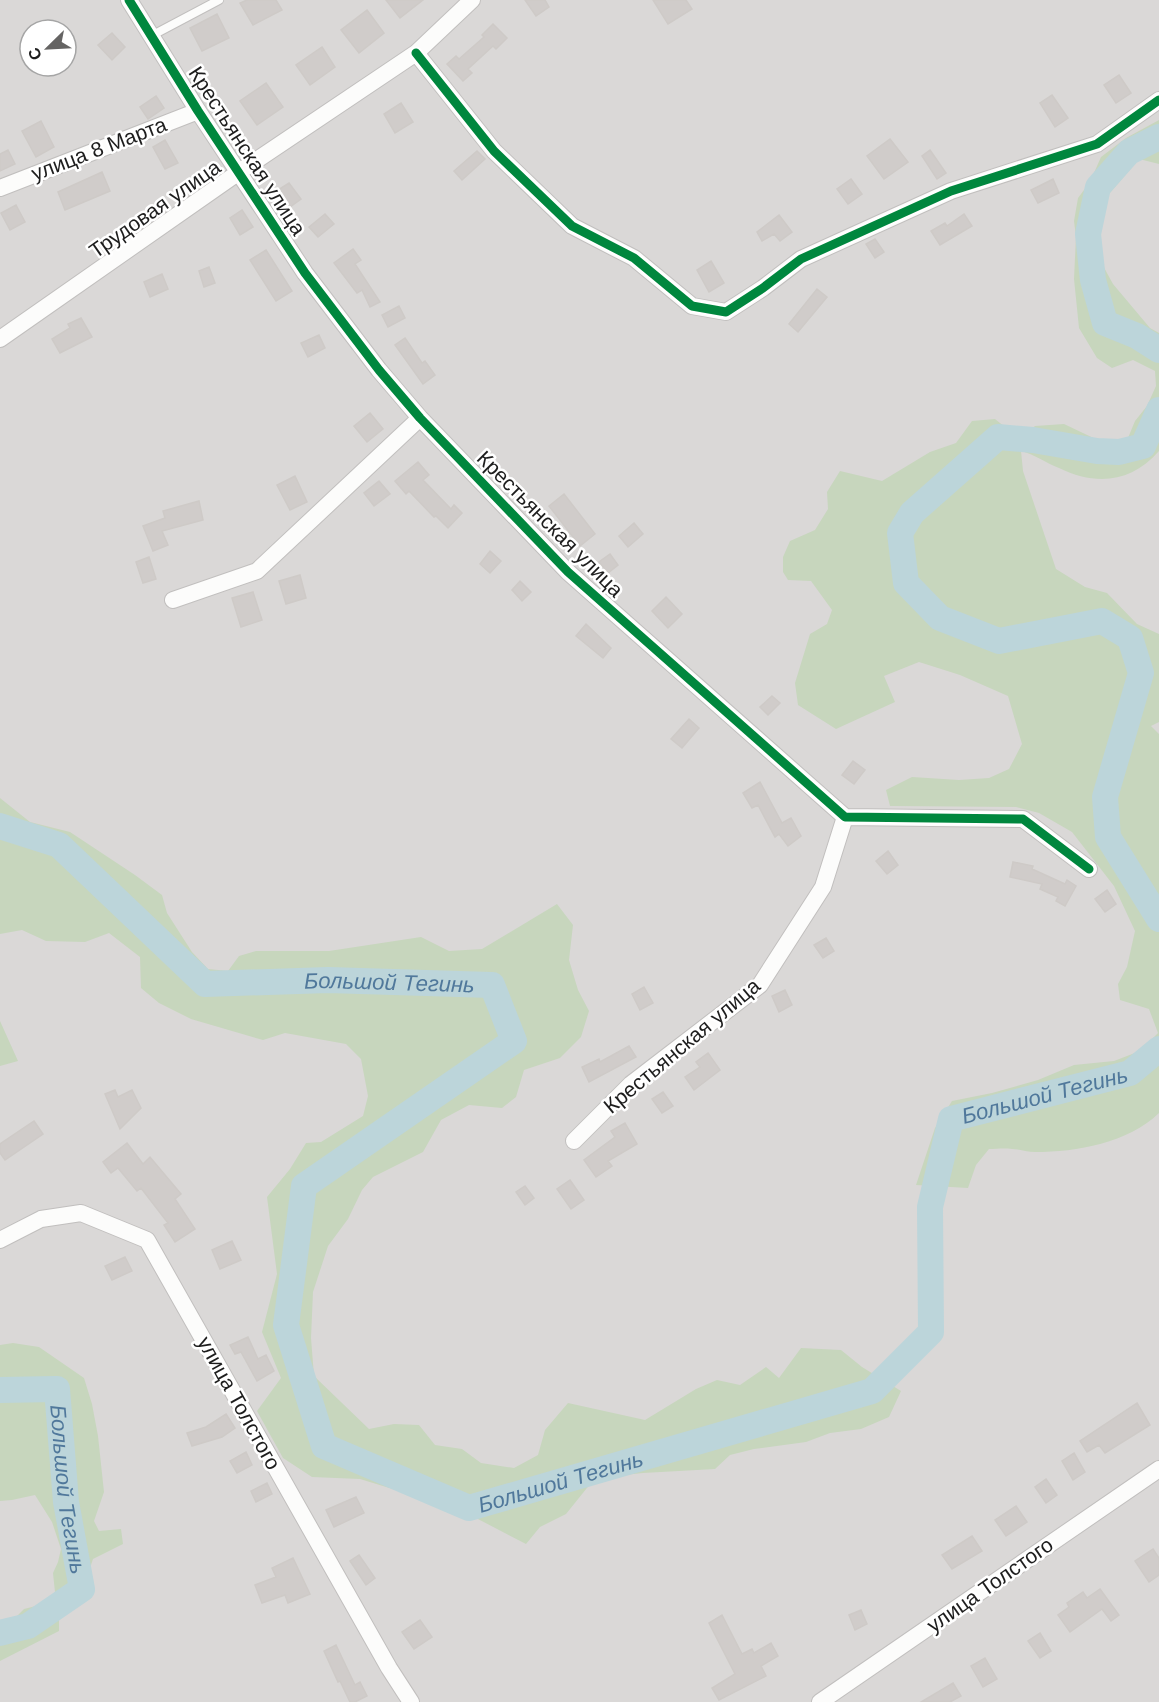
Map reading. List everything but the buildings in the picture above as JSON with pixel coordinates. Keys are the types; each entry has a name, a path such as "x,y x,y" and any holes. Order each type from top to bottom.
{"street":[{"name":"Крестьянская улица","path":"129,0 198,111 305,273 379,370 420,418 568,572 845,817 823,887 759,985 631,1084 574,1141"},
{"name":"Трудовая улица","path":"0,339 416,52 472,0"},
{"path":"416,52 494,151 572,226 634,258 692,306 726,312 801,259 951,192 1097,144 1159,100"},
{"name":"улица 8 Марта","path":"0,188 198,111"},
{"path":"173,600 257,572 420,418"},
{"path":"845,817 1023,819 1089,869"},
{"name":"улица Толстого","path":"0,1240 41,1219 81,1213 147,1240 389,1668 411,1702"},
{"name":"улица Толстого","path":"820,1702 1159,1469"}],"lane":[{"path":"151,36 219,0"}],"shaded area":[{"path":"0,0 1159,0 1159,1702 0,1702"}],"green space":[{"path":"1159,120 1159,164 1139,159 1103,201 1096,253 1113,284 1150,328 1159,333 1159,451 1137,470 1125,475 1100,479 1073,474 1021,451 1023,471 1056,569 1085,587 1107,593 1137,624 1159,634 1159,722 1151,726 1159,734 1159,1113 1132,1132 1085,1148 1051,1152 989,1149 976,1165 968,1188 916,1185 935,1128 952,1101 1038,1080 1074,1065 1114,1061 1140,1051 1158,1033 1149,1009 1120,1000 1118,984 1127,967 1135,931 1114,886 1072,832 1039,813 1016,807 890,806 886,790 912,777 959,780 989,778 1009,769 1022,744 1008,696 960,675 919,662 884,676 895,702 836,729 798,705 795,683 810,634 827,624 832,610 811,581 788,580 783,572 783,557 790,541 815,530 828,509 827,492 840,471 882,481 930,452 956,443 972,421 995,419 1020,439 1035,426 1064,424 1104,443 1128,438 1135,421 1147,406 1156,386 1155,371 1133,360 1112,368 1097,358 1079,328 1074,279 1076,237 1074,221 1078,198 1090,182 1101,157 1126,138"},
{"path":"0,798 30,822 70,832 162,895 167,913 192,952 208,969 228,971 239,956 256,951 329,951 421,937 449,951 482,949 557,904 573,925 569,960 578,990 589,1011 581,1037 560,1058 524,1070 516,1097 502,1108 469,1105 441,1120 423,1152 373,1177 362,1190 348,1219 328,1246 313,1292 311,1338 314,1376 369,1429 394,1424 419,1425 435,1445 462,1449 481,1463 514,1468 538,1455 545,1430 568,1403 645,1420 696,1389 717,1380 740,1385 766,1367 779,1378 801,1348 841,1350 862,1367 901,1391 889,1417 861,1429 830,1433 806,1442 754,1449 730,1455 715,1469 595,1478 566,1514 540,1527 526,1544 476,1518 396,1490 360,1479 312,1477 283,1458 257,1411 281,1378 262,1332 277,1274 267,1197 290,1169 306,1143 321,1142 363,1116 368,1096 361,1059 346,1044 285,1033 263,1040 191,1019 159,1003 141,988 140,957 109,933 85,942 46,941 22,930 0,934"},
{"path":"0,1021 18,1061 0,1066"},
{"path":"13,1343 39,1347 84,1378 92,1404 104,1492 94,1521 99,1531 121,1529 123,1544 93,1559 85,1583 85,1599 75,1606 55,1592 53,1573 61,1549 52,1522 35,1495 0,1501 0,1345"},
{"path":"44,1604 59,1619 59,1631 0,1661 0,1628 24,1609"}],"waterway":[{"name":"Большой Тегинь","path":"1159,137 1129,152 1098,187 1088,234 1093,280 1105,323 1137,336 1159,350"},
{"name":"Большой Тегинь","path":"1159,410 1143,446 1119,452 998,437 912,513 900,533 906,583 940,618 999,641 1102,621 1130,638 1141,673 1105,797 1108,837 1159,919"},
{"name":"Большой Тегинь","path":"0,826 59,845 205,984 328,980 492,985 514,1041 304,1186 286,1325 324,1446 469,1508 872,1391 931,1332 930,1207 951,1119 1130,1073 1159,1049"},
{"name":"Большой Тегинь","path":"0,1390 57,1389 66,1502 82,1589 28,1626 0,1633"}],"cycle path":[{"path":"129,0 198,111 305,273 379,370 420,418 568,572 845,817 1023,819 1089,869"},
{"path":"416,53 494,151 572,226 634,258 692,306 726,312 801,259 951,191 1097,144 1159,100"}]}
